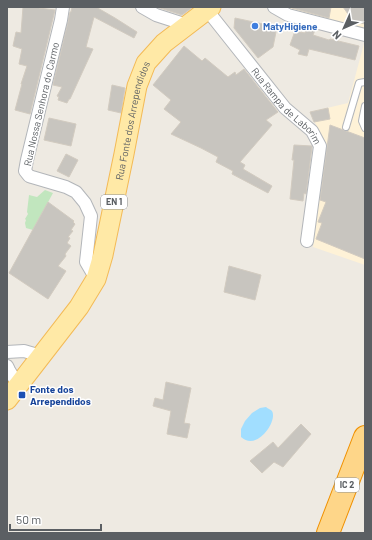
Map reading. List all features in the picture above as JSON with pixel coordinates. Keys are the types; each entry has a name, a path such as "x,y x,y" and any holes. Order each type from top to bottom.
{"highway":[{"name":"IC 2","path":"328,533 365,437"}],"main road":[{"name":"Rua Fonte dos Arrependidos","path":"7,400 79,307 96,279 103,255 137,86 146,63 164,43 209,8"}],"street":[{"name":"Rua Nossa Senhora do Carmo","path":"63,7 25,171 29,176 66,187 76,192 85,203 91,216 86,262 96,279"},
{"path":"142,7 156,16 187,25"},
{"path":"274,7 288,15 365,35"},
{"name":"Rua Rampa de Laborim","path":"209,8 285,108 312,131 320,146 307,241"},
{"path":"7,352 24,351 41,356"},
{"path":"7,366 18,385"}],"lane":[{"path":"346,127 359,83 365,82"},
{"path":"365,106 362,121 365,128"}],"shaded area":[{"path":"286,7 365,7 365,28 295,12"},
{"path":"365,40 365,265 313,247 325,149 321,135 310,112 348,103"}],"green space":[{"path":"45,190 53,193 33,230 26,228 25,219 28,214 29,195 37,197"}],"water":[{"path":"266,407 272,411 273,416 269,428 265,433 253,441 247,441 241,437 241,429 245,421 252,413 260,408"}],"building":[{"path":"23,7 39,7 55,10 30,114 15,110 27,66 19,64 22,49 13,46 16,32 21,33"},
{"path":"72,7 96,7 137,32 134,38 94,17 86,47 93,49 67,103 58,100 59,97 57,96 62,87 53,85"},
{"path":"157,7 193,7 182,15"},
{"path":"292,7 331,7 329,18"},
{"path":"343,7 365,7 365,24 353,21"},
{"path":"235,18 277,27 273,47 258,58 234,28"},
{"path":"306,28 315,30 313,35 359,46 355,60 309,49 307,56 298,54 300,50 290,45 295,31 305,33"},
{"path":"184,46 202,61 205,58 228,77 235,72 236,75 244,69 278,112 266,120 272,125 240,162 245,165 243,169 272,186 268,193 232,174 233,171 216,162 218,157 171,134 181,122 164,109 171,100 153,85"},
{"path":"112,85 125,88 121,113 108,110"},
{"path":"328,108 330,119 314,122 310,112"},
{"path":"49,118 76,124 71,146 44,140"},
{"path":"330,125 365,138 365,259 316,239 322,223 318,222 326,202 320,200"},
{"path":"294,145 312,146 306,194 304,193 303,201 290,199"},
{"path":"66,154 78,160 69,177 57,171"},
{"path":"48,202 74,221 73,222 75,224 71,230 73,231 68,237 70,238 67,243 71,246 65,254 66,256 58,266 66,271 48,299 9,273"},
{"path":"229,266 261,275 255,300 224,292"},
{"path":"166,382 191,388 184,423 190,424 187,438 167,434 171,411 153,406 155,398 163,400"},
{"path":"301,424 311,434 283,467 274,462 262,473 250,461 273,442 278,448"}],"place":[{"name":"MatyHigiene","path":"255,26"},
{"name":"Fonte dos Arrependidos","path":"22,395"}]}
